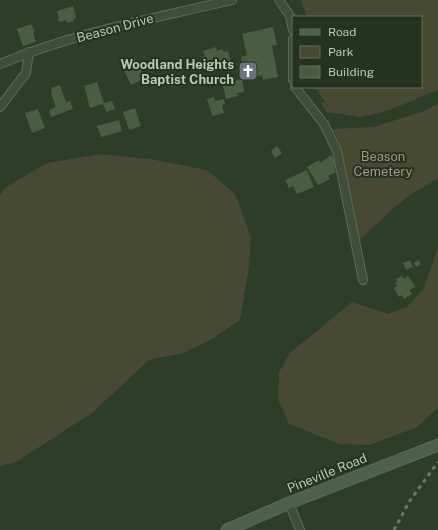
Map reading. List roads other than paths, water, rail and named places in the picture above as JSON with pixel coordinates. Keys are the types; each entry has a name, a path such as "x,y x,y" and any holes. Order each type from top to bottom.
{"main road":[{"name":"Pineville Road","path":"227,530 289,503 438,444"}],"street":[{"name":"Beason Drive","path":"0,64 29,52 139,21 232,0"},
{"path":"279,0 290,16 292,25"},
{"path":"0,107 26,73 29,52"},
{"path":"297,88 324,124 337,150 363,280"},
{"path":"289,503 300,530"}],"railway":[{"path":"394,530 409,502 438,462"}],"place":[{"name":"Woodland Heights Baptist Church","path":"248,71"}],"park label":[{"name":"Beason Cemetery","path":"383,164"}]}
